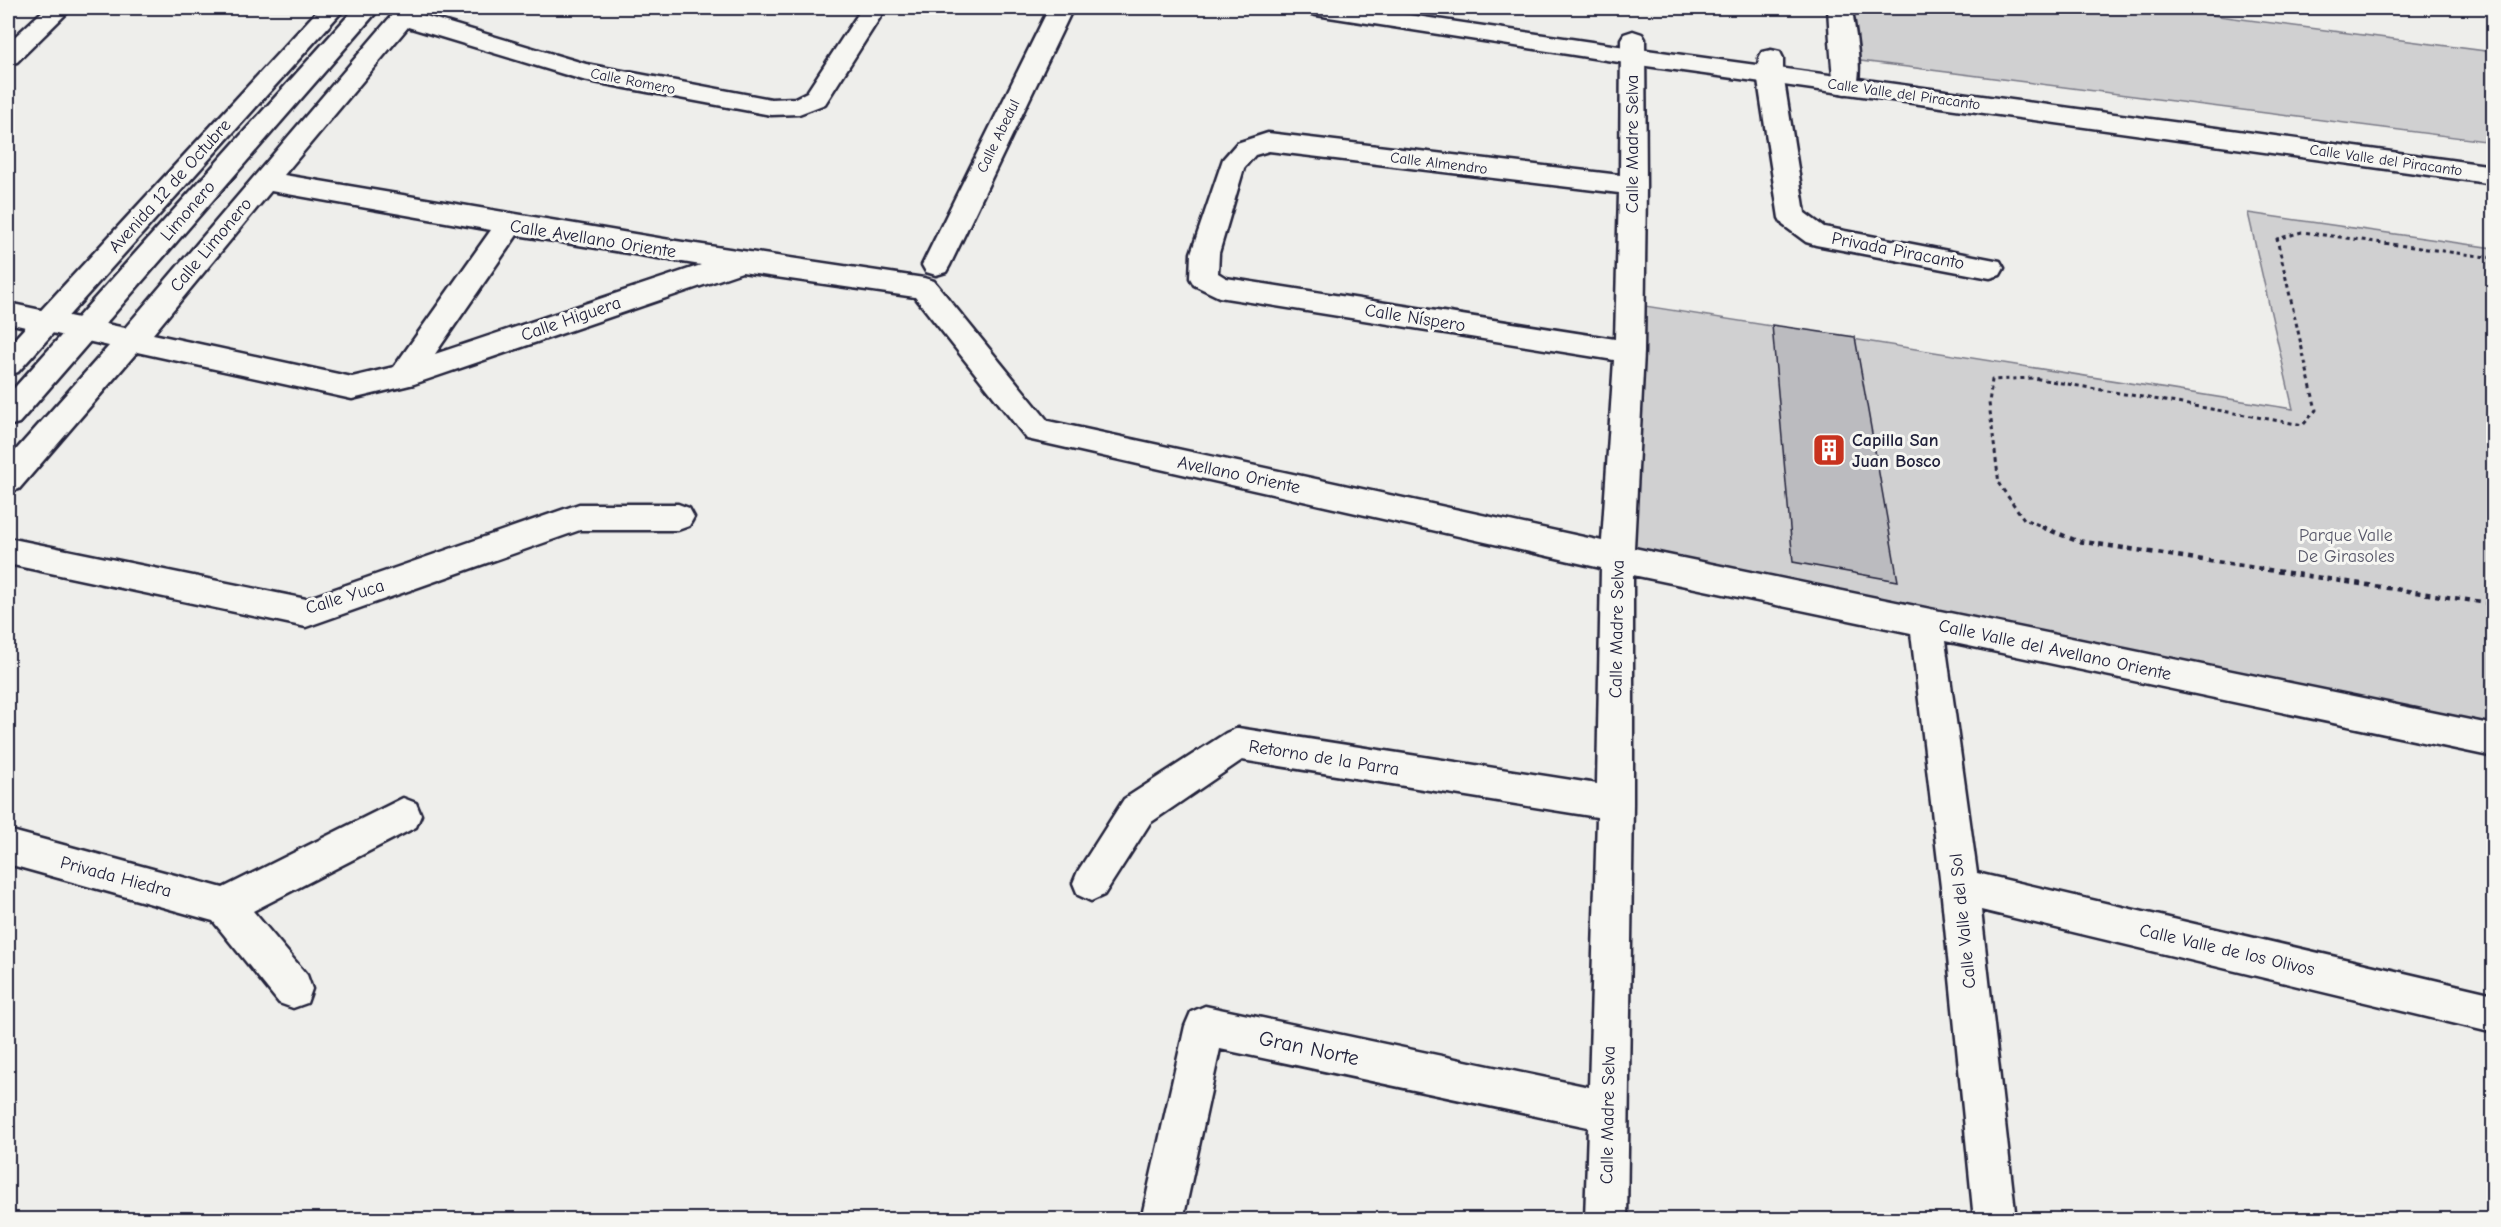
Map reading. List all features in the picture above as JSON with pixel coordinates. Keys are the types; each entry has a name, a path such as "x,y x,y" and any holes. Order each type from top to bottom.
{"street":[{"path":"8,56 60,8"},
{"name":"Avenida 12 de Octubre","path":"8,364 333,8"},
{"name":"Limonero","path":"8,415 368,8"},
{"name":"Calle Romero","path":"407,12 583,72 771,107 799,106 816,98 874,8"},
{"name":"Calle Abedul","path":"930,277 1061,8"},
{"name":"Calle Valle del Piracanto","path":"1316,8 1771,66 2493,175"},
{"name":"Calle Valle del Piracanto","path":"1429,8 1633,48"},
{"path":"1840,8 1845,78"},
{"name":"Calle Limonero","path":"8,480 130,341 407,12"},
{"name":"Calle Madre Selva","path":"1606,1220 1615,803 1617,558 1629,352 1633,186 1633,48"},
{"name":"Privada Piracanto","path":"1771,66 1793,218 1816,235 1990,268"},
{"name":"Calle Valle del Piracanto","path":"1845,78 2493,158"},
{"name":"Calle Almendro","path":"1204,278 1205,253 1232,165 1246,149 1268,142 1633,186"},
{"name":"Calle Avellano Oriente","path":"264,181 509,225 737,262 930,277"},
{"path":"404,376 509,225"},
{"name":"Calle Higuera","path":"8,313 82,331 352,388 404,376 737,262"},
{"name":"Avellano Oriente","path":"930,277 1038,431 1617,558"},
{"name":"Calle Níspero","path":"1204,278 1219,286 1629,352"},
{"name":"Calle Yuca","path":"8,551 306,613 579,517 678,517"},
{"name":"Calle Valle del Avellano Oriente","path":"1617,558 2493,741"},
{"name":"Calle Valle del Sol","path":"1926,623 1960,887 1995,1220"},
{"name":"Retorno de la Parra","path":"1090,883 1137,811 1238,744 1615,803"},
{"path":"293,989 225,906 403,815"},
{"name":"Privada Hiedra","path":"8,847 225,906"},
{"name":"Calle Valle de los Olivos","path":"1960,887 2493,1014"},
{"name":"Gran Norte","path":"1162,1220 1205,1026 1607,1111"}],"path":[{"path":"2493,258 2302,232 2277,239 2316,410 2303,425 2033,378 1992,380 1989,403 1999,484 2024,519 2077,541 2493,604"}],"green space":[{"path":"1840,8 2157,8 2493,52 2493,142 1845,59"},
{"name":"Parque Valle De Girasoles","path":"2248,213 2493,248 2493,724 1632,553 1639,305 2293,409"}],"building":[{"name":"Capilla San Juan Bosco","path":"1772,325 1855,337 1898,581 1793,562"}],"place":[{"name":"Capilla San Juan Bosco","path":"1829,450"}]}
